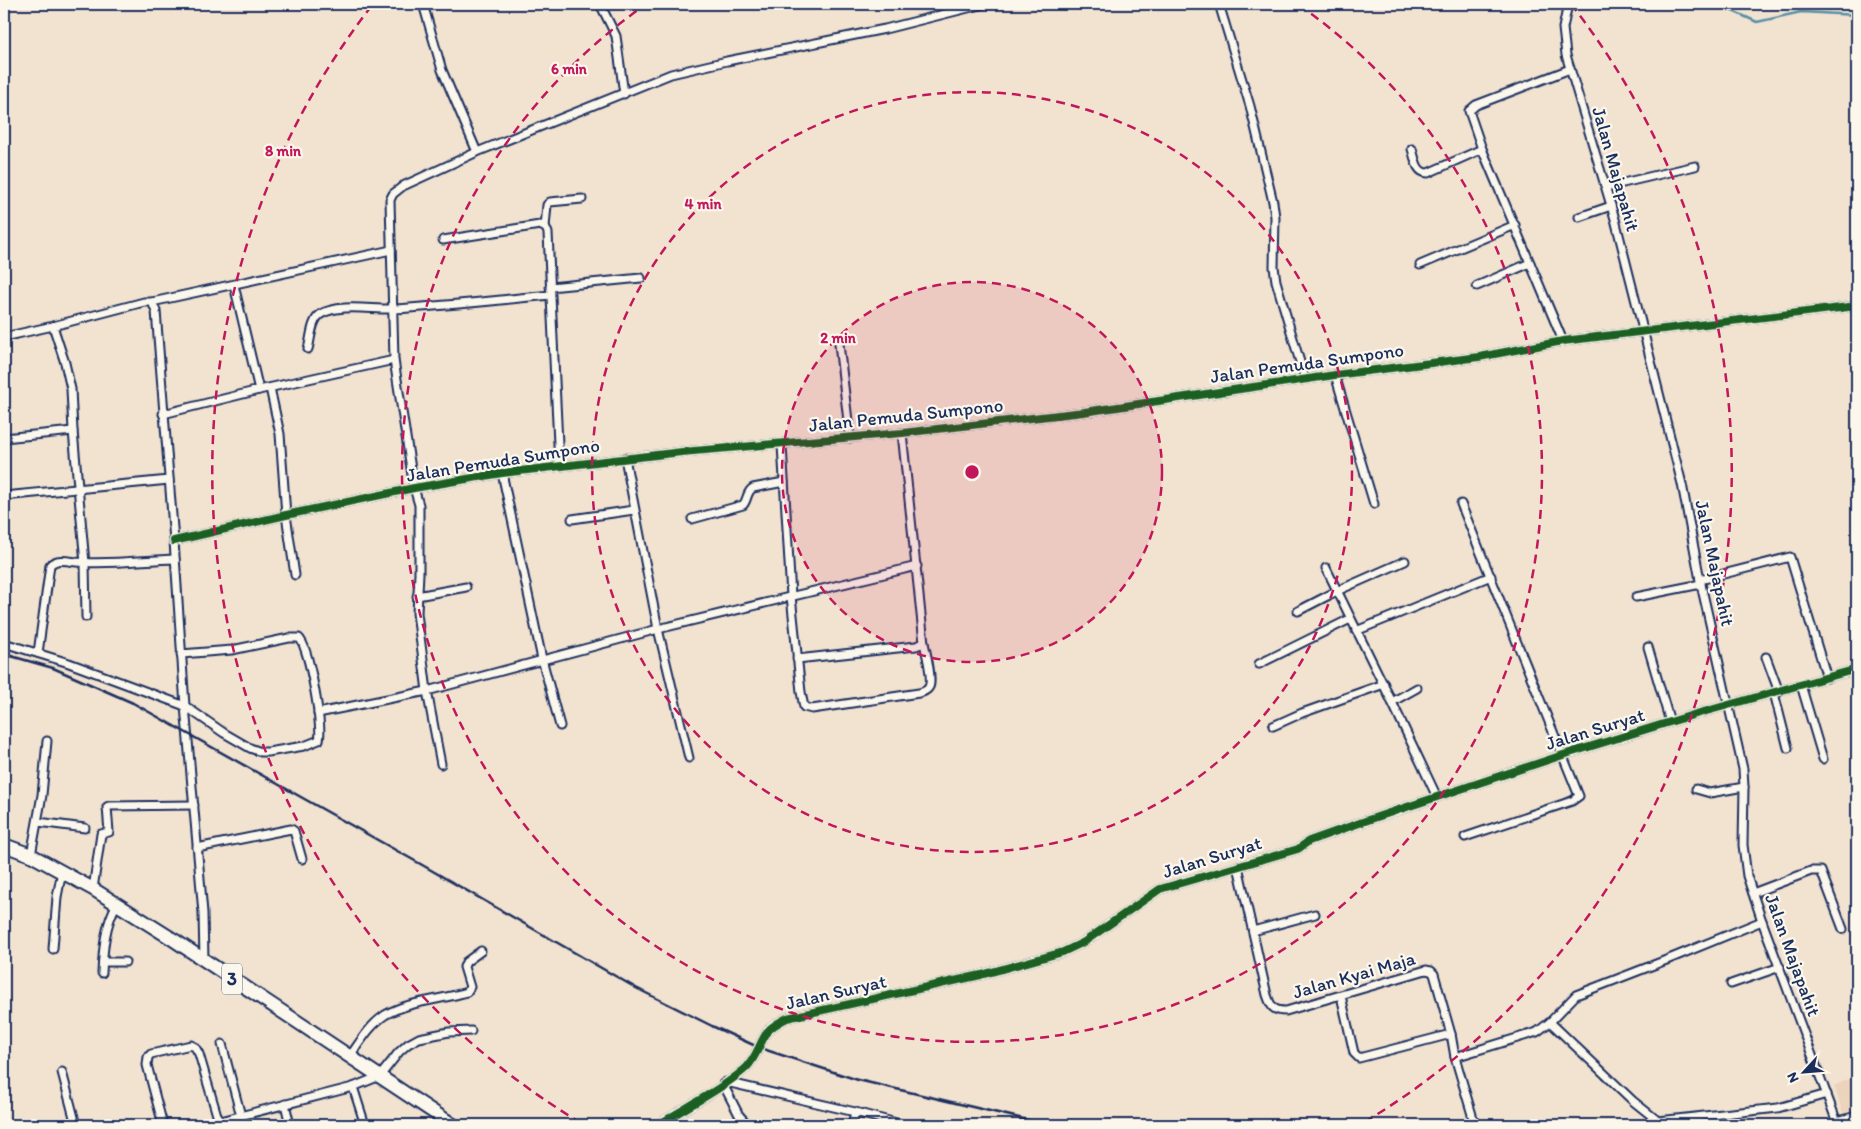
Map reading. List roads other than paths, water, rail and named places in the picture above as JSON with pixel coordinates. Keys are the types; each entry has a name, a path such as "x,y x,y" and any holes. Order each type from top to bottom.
{"highway":[{"name":"3","path":"4,844 62,871 117,904 453,1125"}],"street":[{"path":"423,4 442,70 477,152"},
{"path":"600,4 616,36 624,94"},
{"path":"441,764 427,691 418,624 419,505 414,488 394,360 390,200 392,194 410,182 477,152 671,74 885,28 984,4"},
{"path":"1219,4 1263,156 1275,217 1274,267 1276,281 1305,379"},
{"name":"Jalan Majapahit","path":"1568,4 1563,28 1566,55 1611,206 1682,484 1701,582 1743,769 1744,858 1762,921 1837,1123"},
{"path":"1563,341 1482,149 1469,111 1472,107 1570,68"},
{"path":"1412,148 1420,170 1424,173 1428,173 1482,149"},
{"path":"1606,188 1695,166"},
{"path":"559,465 548,233 545,227 547,205 550,202 582,199"},
{"path":"1579,217 1611,206"},
{"path":"443,240 540,225 545,227"},
{"path":"1420,265 1515,225"},
{"path":"4,337 144,302 234,285 391,250"},
{"path":"1477,286 1530,262"},
{"path":"550,287 641,278"},
{"path":"234,285 259,390"},
{"path":"308,349 314,324 320,315 333,310 360,306 392,309 550,295"},
{"path":"152,302 156,311 176,559 181,654 203,913 204,961"},
{"name":"Jalan Pemuda Sumpono","path":"174,541 414,488 559,465 902,433 1084,412 1305,379 1479,357 1563,341 1857,306"},
{"path":"54,326 69,375 85,563 86,617"},
{"path":"839,344 850,438"},
{"path":"163,414 259,390 394,360"},
{"path":"1335,375 1374,504"},
{"path":"270,388 280,434 286,515 295,574"},
{"path":"4,438 73,431"},
{"path":"782,445 791,596 802,704 805,708 812,709 919,693 930,686 902,433"},
{"path":"625,458 658,629 688,758"},
{"path":"502,473 542,659 560,726"},
{"path":"4,496 169,480"},
{"path":"692,519 743,505 746,502 749,491 753,488 784,482"},
{"path":"1461,504 1562,756 1579,792 1577,799 1465,837"},
{"path":"572,519 634,510"},
{"path":"1636,597 1701,582 1790,556 1827,678"},
{"path":"38,653 50,565 52,562 59,560 85,563 176,559"},
{"path":"1298,611 1337,591 1405,561"},
{"path":"318,713 427,691 658,629 917,566"},
{"path":"1326,568 1384,684 1437,797"},
{"path":"1356,631 1491,576"},
{"path":"417,596 466,587"},
{"path":"1259,664 1350,619"},
{"path":"4,643 69,663 185,706 224,733 261,752 317,742 320,734 318,713 306,646 299,638 290,638 232,650 181,654"},
{"path":"797,660 916,646 924,643"},
{"path":"1648,647 1670,722"},
{"path":"1766,657 1788,748"},
{"name":"Jalan Suryat","path":"658,1125 746,1068 755,1058 768,1031 775,1024 787,1018 980,975 1063,952 1084,942 1160,889 1298,849 1309,842 1562,756 1670,722 1857,669"},
{"path":"1273,726 1302,713 1384,684"},
{"path":"1801,686 1823,759"},
{"path":"1392,702 1417,688"},
{"path":"31,855 42,796 47,742"},
{"path":"1696,789 1710,793 1744,787"},
{"path":"93,889 102,834 108,832 107,807 194,805"},
{"path":"38,822 85,828"},
{"path":"197,848 291,829 294,831 302,859"},
{"name":"Jalan Kyai Maja","path":"1238,866 1267,995 1271,1007 1276,1011 1286,1012 1426,970 1432,971 1451,1034 1455,1057 1474,1125"},
{"path":"53,949 57,897 62,871"},
{"path":"1753,893 1803,873 1821,871 1843,929"},
{"path":"102,973 107,925 111,913 117,904"},
{"path":"1253,930 1315,914"},
{"path":"1455,1057 1537,1032 1576,995 1669,960 1762,921"},
{"path":"350,1056 364,1036 386,1015 401,1008 467,992 470,987 464,967 466,962 481,951"},
{"path":"103,962 125,962"},
{"path":"1731,984 1780,967"},
{"path":"1341,996 1354,1052 1359,1058 1451,1034"},
{"path":"1552,1019 1633,1101 1659,1123 1778,1108 1827,1094"},
{"path":"209,1125 353,1087 380,1076 399,1052 408,1044 420,1038 449,1032 471,1031"},
{"path":"222,1044 241,1116"},
{"path":"163,1125 147,1060 151,1054 191,1045 199,1054 218,1122"},
{"path":"62,1072 76,1125"},
{"path":"725,1083 904,1125"},
{"path":"725,1083 739,1115 748,1125"},
{"path":"353,1087 366,1125"},
{"path":"284,1104 290,1125"},
{"path":"852,1125 855,1112"},
{"path":"1837,1123 1857,1116"}],"waterway":[{"path":"1717,4 1757,22 1801,12 1857,15"}],"railway":[{"path":"4,654 53,668 133,703 424,866 636,988 760,1048 858,1080 1049,1125"}]}
